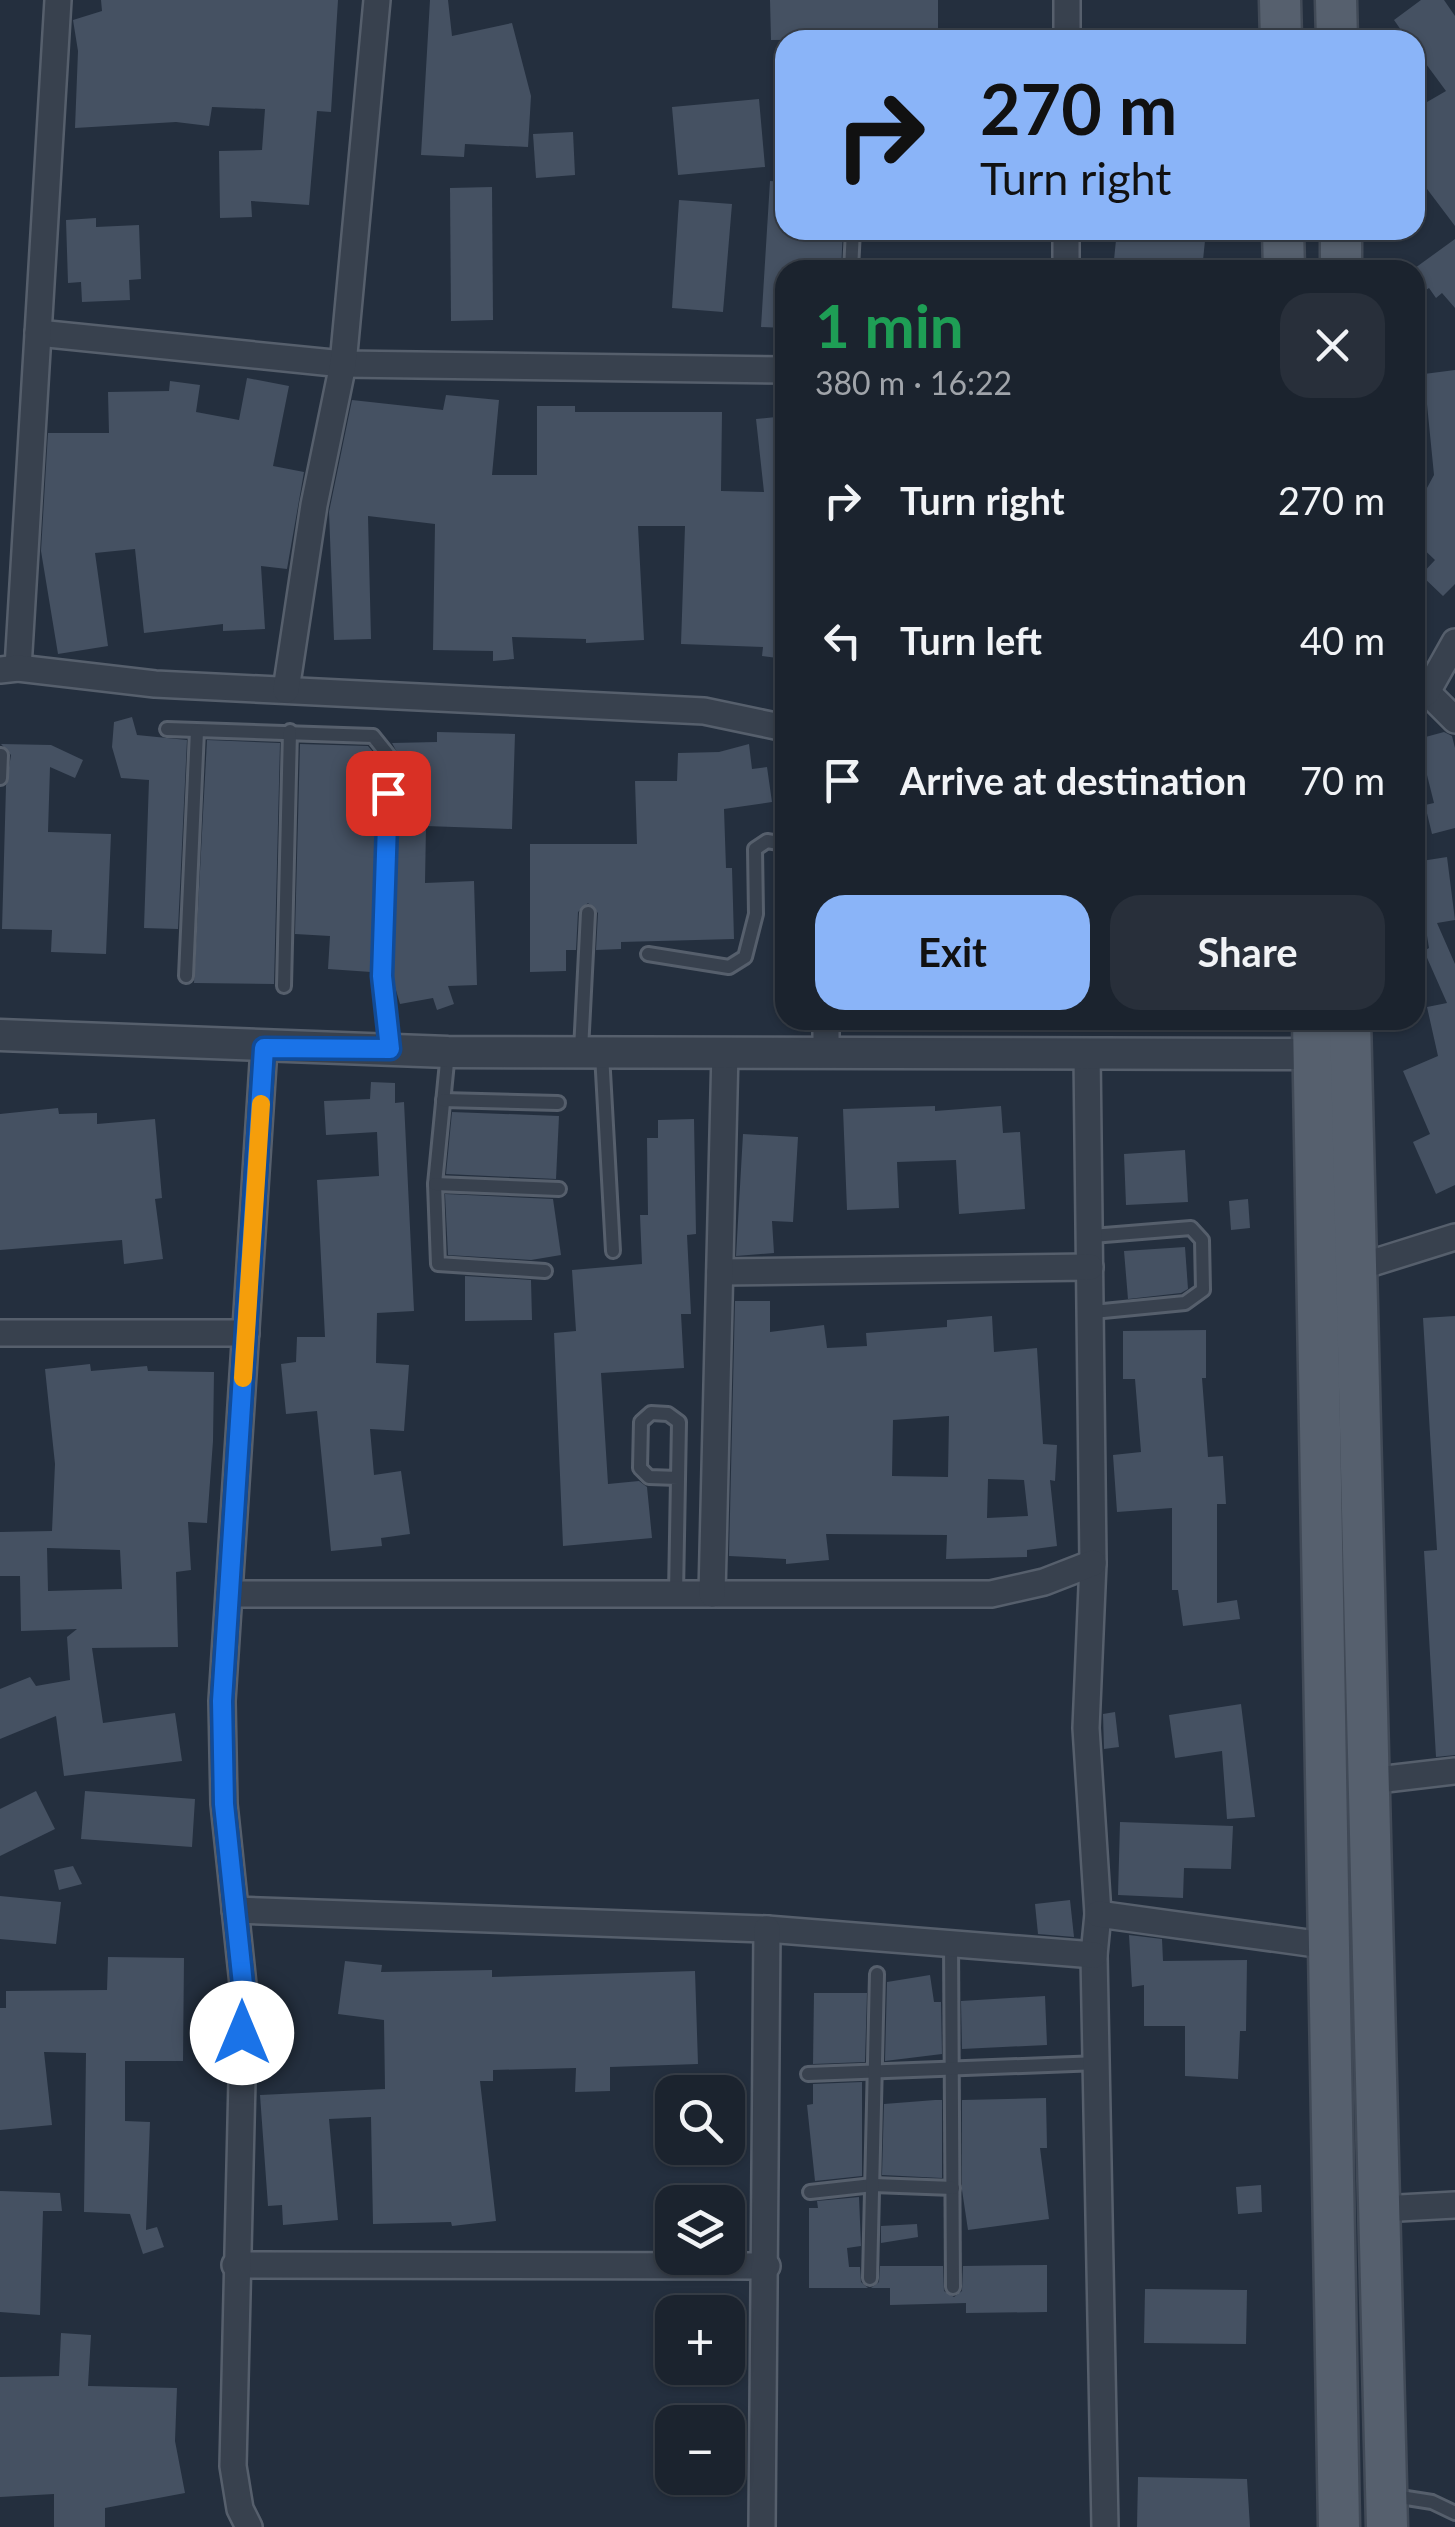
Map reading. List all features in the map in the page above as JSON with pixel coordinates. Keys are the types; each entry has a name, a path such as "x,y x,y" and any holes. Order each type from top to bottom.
{"main road":[{"path":"1280,0 1280,30"},
{"path":"1336,0 1336,30"},
{"path":"1350,1030 1387,2511"},
{"path":"1314,1037 1339,2527"}],"street":[{"path":"58,0 38,332 9,669 155,684 704,711 775,726"},
{"path":"286,690 314,505 343,364 377,0"},
{"path":"1067,0 1067,30"},
{"path":"38,332 343,364 775,370"},
{"path":"1425,690 1455,642"},
{"path":"1425,699 1455,720"},
{"path":"826,1030 826,1052"},
{"path":"0,1035 448,1052 1088,1053 1314,1037"},
{"path":"248,2527 233,2466 244,1994 224,1804 222,1701 264,1048"},
{"path":"712,1594 726,1051"},
{"path":"1088,1053 1093,1563 1086,1728 1098,1914 1094,1955 1100,2063 1105,2527"},
{"path":"1356,1268 1455,1236"},
{"path":"720,1272 1090,1267"},
{"path":"0,1332 246,1334"},
{"path":"229,1594 991,1594 1044,1582 1093,1563"},
{"path":"1369,1781 1455,1771"},
{"path":"235,1910 767,1929 1094,1955"},
{"path":"1098,1914 1330,1946"},
{"path":"762,2527 767,1929"},
{"path":"1381,2209 1455,2205"},
{"path":"236,2265 767,2266"}],"lane":[{"path":"167,728 374,736 388,756 382,976 390,1049"},
{"path":"284,986 290,730"},
{"path":"186,976 197,731"},
{"path":"0,778 1,755"},
{"path":"648,954 729,967 745,957 756,914 754,849 767,841 775,842"},
{"path":"588,912 591,1050 613,1251"},
{"path":"448,1052 434,1184 438,1264 545,1271"},
{"path":"443,1100 558,1103"},
{"path":"434,1184 559,1188"},
{"path":"1092,1236 1191,1228 1202,1240 1203,1290 1185,1303 1092,1312"},
{"path":"676,1594 680,1422 668,1414 651,1413 642,1422 640,1468 649,1477 678,1478"},
{"path":"951,1943 953,2287"},
{"path":"870,2278 877,1974"},
{"path":"808,2074 875,2075 1100,2063"},
{"path":"810,2192 873,2185 953,2188"},
{"path":"1387,2511 1432,2502 1455,2514"}],"building":[{"path":"101,0 338,0 331,112 317,111 309,205 251,201 252,217 220,218 219,151 262,150 265,109 212,107 209,126 176,122 75,128 78,51 73,20 102,11"},
{"path":"430,0 448,0 452,36 512,23 531,96 528,147 465,144 464,157 421,155"},
{"path":"770,0 938,0 938,30 775,30 775,40 771,40"},
{"path":"1421,0 1444,0 1455,16 1455,226 1425,186 1425,103 1446,91 1425,63 1425,30 1401,30 1394,20"},
{"path":"759,99 765,167 678,175 672,107"},
{"path":"573,132 575,175 536,178 533,134"},
{"path":"770,181 775,181 775,240 842,240 842,260 775,260 775,328 761,327"},
{"path":"492,187 493,320 451,321 450,188"},
{"path":"679,200 732,204 723,312 672,308"},
{"path":"96,218 96,227 139,225 141,279 129,280 130,300 82,302 81,282 68,283 66,220"},
{"path":"1455,239 1455,308 1442,293 1436,298 1429,288 1425,291 1425,261"},
{"path":"1116,240 1205,240 1203,260 1114,260"},
{"path":"1455,370 1455,584 1443,596 1425,579 1425,571 1435,560 1425,550 1425,492 1434,475 1425,374"},
{"path":"247,378 289,386 273,466 304,472 287,569 261,566 265,629 223,631 223,624 144,633 135,549 95,553 108,646 58,654 41,551 48,433 109,433 108,392 169,391 170,381 200,385 196,412 239,420"},
{"path":"446,395 499,400 492,475 537,475 537,406 575,406 575,412 722,412 721,491 764,492 756,419 775,417 775,658 762,656 763,647 681,644 685,526 638,526 644,640 586,643 586,639 512,637 514,659 493,661 493,651 433,650 435,524 368,516 371,639 334,640 329,512 352,400 443,410"},
{"path":"132,717 137,735 187,740 178,929 144,928 149,780 121,778 112,747 114,722"},
{"path":"437,732 515,734 512,829 426,826 425,883 474,881 477,985 448,986 454,1004 437,1010 433,998 400,1004 391,973 399,756 392,743 437,742"},
{"path":"1444,732 1452,736 1455,748 1455,828 1432,834 1425,805 1434,803 1425,767 1425,737"},
{"path":"207,740 280,743 274,984 194,983"},
{"path":"1,744 51,745 83,760 75,778 50,767 48,832 111,834 106,954 51,952 52,930 2,929 6,786 11,755"},
{"path":"300,744 368,746 379,759 371,972 328,969 330,936 295,934"},
{"path":"749,744 752,769 767,767 772,802 724,809 726,868 732,868 734,939 621,942 621,949 596,950 598,913 588,903 578,912 576,950 566,950 566,971 530,972 530,844 637,844 635,781 677,781 678,753 719,752"},
{"path":"1447,857 1455,920 1437,923 1455,964 1455,1185 1436,1194 1413,1142 1430,1134 1403,1071 1438,1056 1427,1007 1447,1003 1425,953 1429,948 1425,860"},
{"path":"371,1082 395,1083 395,1103 404,1102 414,1311 377,1313 376,1363 409,1365 404,1431 370,1429 374,1475 401,1471 410,1534 381,1538 382,1546 331,1551 317,1411 286,1414 281,1364 296,1362 297,1337 325,1337 317,1180 379,1176 377,1132 326,1135 324,1101 370,1099"},
{"path":"935,1106 935,1111 1001,1106 1003,1133 1020,1132 1025,1209 959,1214 956,1160 897,1162 899,1208 847,1210 843,1109"},
{"path":"58,1108 59,1114 97,1113 97,1124 155,1119 162,1198 155,1199 163,1259 124,1264 122,1240 0,1250 0,1114"},
{"path":"452,1112 559,1116 556,1179 446,1174"},
{"path":"694,1119 696,1234 687,1235 691,1314 681,1314 684,1368 601,1373 608,1484 639,1481 647,1487 652,1538 563,1546 554,1333 576,1331 572,1270 642,1264 640,1215 648,1215 647,1138 658,1138 658,1120"},
{"path":"743,1134 798,1137 793,1222 772,1221 774,1253 736,1256"},
{"path":"1185,1150 1188,1202 1126,1205 1124,1154"},
{"path":"445,1194 553,1199 561,1255 531,1260 448,1255"},
{"path":"1248,1199 1250,1228 1231,1230 1229,1201"},
{"path":"1185,1247 1188,1289 1128,1299 1124,1251"},
{"path":"465,1276 531,1280 532,1320 465,1321"},
{"path":"735,1301 770,1301 770,1332 824,1325 827,1348 867,1346 866,1333 947,1327 947,1320 992,1316 994,1352 1037,1348 1043,1444 1057,1445 1055,1481 1050,1480 1057,1546 1027,1550 1027,1557 946,1559 947,1535 826,1534 829,1560 786,1564 786,1559 729,1556","holes":["949,1416 948,1477 892,1476 893,1420","988,1479 1024,1480 1028,1516 987,1518"]},
{"path":"1455,1316 1455,1755 1436,1757 1424,1551 1437,1550 1423,1318"},
{"path":"1206,1330 1206,1378 1202,1378 1208,1457 1223,1456 1226,1504 1217,1504 1217,1603 1237,1600 1240,1619 1183,1626 1178,1590 1172,1590 1172,1508 1117,1512 1113,1455 1141,1452 1135,1379 1123,1379 1123,1331"},
{"path":"90,1364 91,1371 147,1366 148,1371 214,1372 207,1523 188,1522 191,1570 176,1572 178,1647 92,1648 103,1723 175,1713 182,1761 64,1776 56,1716 0,1739 0,1689 30,1677 36,1686 70,1680 67,1637 77,1629 21,1631 20,1576 0,1576 0,1532 52,1531 55,1464 45,1369","holes":["47,1548 120,1550 122,1589 48,1591"]},
{"path":"1241,1704 1255,1817 1227,1819 1222,1751 1175,1758 1169,1715"},
{"path":"1115,1712 1119,1747 1104,1749 1103,1714"},
{"path":"36,1791 55,1829 0,1856 0,1809"},
{"path":"85,1791 195,1799 192,1847 81,1839"},
{"path":"1120,1822 1233,1826 1231,1869 1184,1868 1183,1898 1118,1895"},
{"path":"73,1866 82,1884 59,1890 54,1870"},
{"path":"0,1896 61,1902 56,1944 0,1939"},
{"path":"1070,1900 1074,1937 1038,1934 1035,1904"},
{"path":"1129,1935 1162,1939 1163,1961 1247,1960 1246,2031 1240,2031 1238,2079 1185,2076 1185,2026 1144,2026 1144,1985 1132,1987"},
{"path":"108,1957 184,1958 183,2061 125,2061 125,2121 150,2122 146,2230 157,2227 164,2247 143,2254 130,2214 84,2212 86,2053 44,2052 52,2125 0,2130 0,2008 6,2008 6,1991 107,1990"},
{"path":"345,1961 382,1965 381,1972 492,1970 492,1977 695,1971 698,2064 610,2067 610,2091 575,2092 576,2068 493,2070 493,2081 480,2081 496,2221 452,2226 451,2222 373,2224 371,2117 329,2119 338,2220 283,2225 282,2205 268,2206 260,2095 385,2089 384,2020 338,2014"},
{"path":"930,1975 934,2002 941,2002 942,2054 885,2061 887,1982"},
{"path":"814,1993 867,1993 865,2062 813,2064"},
{"path":"1045,1996 1047,2045 962,2049 961,2001"},
{"path":"862,2082 862,2176 815,2181 807,2105 813,2104 813,2084"},
{"path":"1046,2098 1047,2148 1040,2148 1049,2219 968,2230 962,2190 962,2100"},
{"path":"942,2100 942,2178 882,2175 884,2104"},
{"path":"1261,2185 1262,2212 1238,2214 1236,2187"},
{"path":"0,2191 60,2193 62,2211 43,2211 40,2315 0,2312"},
{"path":"859,2197 861,2246 847,2248 849,2267 860,2267 861,2282 868,2288 809,2288 809,2208 818,2208 817,2201"},
{"path":"917,2224 918,2237 881,2243 881,2226"},
{"path":"1047,2265 1047,2312 966,2313 966,2303 890,2305 890,2288 871,2288 879,2282 880,2266 943,2266 944,2291 954,2297 962,2291 963,2266"},
{"path":"1145,2289 1247,2290 1246,2344 1144,2343"},
{"path":"61,2333 91,2335 88,2386 177,2388 175,2441 185,2493 105,2508 105,2527 54,2527 54,2494 0,2497 0,2377 59,2376"},
{"path":"1138,2477 1247,2479 1250,2527 1137,2527"}],"slow traffic":[{"path":"243,1378 261,1104"}],"route":[{"path":"242,2033 244,1994 224,1804 222,1701 264,1048 390,1049 382,976 388,793"}]}
